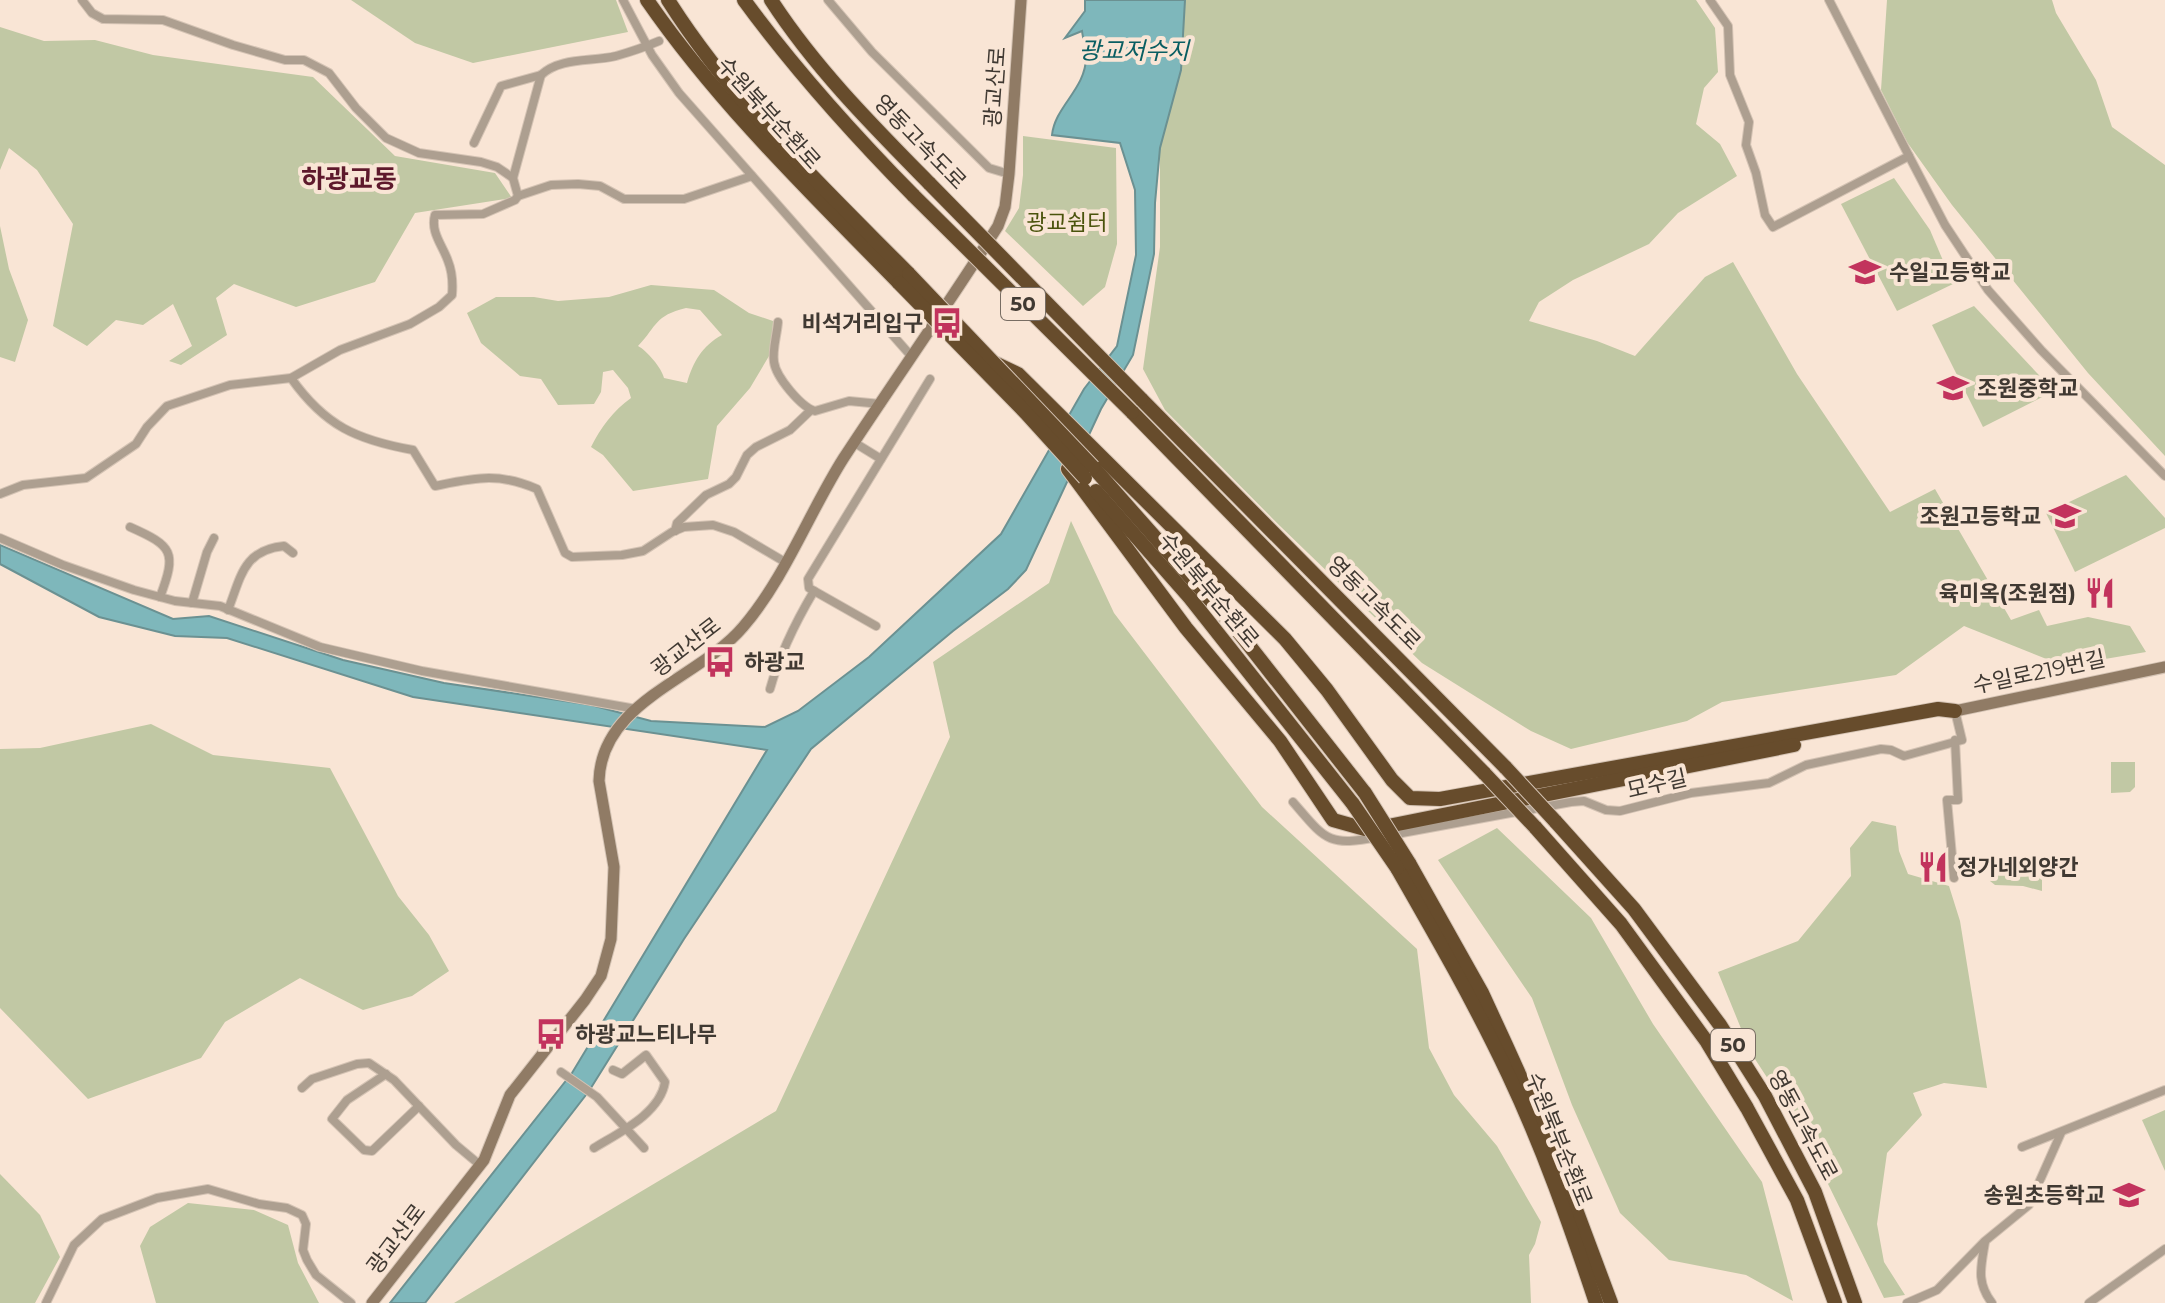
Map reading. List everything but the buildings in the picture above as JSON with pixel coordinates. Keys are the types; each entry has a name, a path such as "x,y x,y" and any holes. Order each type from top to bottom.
{"highway":[{"name":"수원북부순환로","path":"647,0 672,37 761,141 992,362 1237,630 1365,793 1508,1073 1555,1184 1596,1303"},
{"name":"수원북부순환로","path":"668,0 686,28 767,130 1026,413 1090,471 1403,866 1482,993 1556,1156 1611,1303"},
{"name":"영동고속도로","path":"745,0 776,44 841,122 1132,412 1485,774 1621,924 1707,1042 1747,1108 1797,1200 1835,1303"},
{"name":"영동고속도로","path":"771,0 790,29 856,109 1506,768 1634,909 1720,1025 1765,1096 1815,1192 1855,1303"},
{"path":"1090,471 1186,628 1280,741 1333,820 1365,829 1955,711"},
{"path":"1090,471 1285,639 1327,690 1392,780 1410,798 1440,799 1938,709 1955,711"}],"street":[{"path":"82,0 92,13 103,19 163,20 285,60 304,60 329,73 356,108 386,138 419,153 497,167 513,178"},
{"path":"623,0 647,46 679,93 912,357"},
{"path":"828,0 872,52 989,168 1009,174"},
{"name":"광교산로","path":"372,1303 480,1165 510,1095 585,1000 605,966 613,923 614,867 599,775 603,754 613,734 633,711 709,658 743,627 855,443 998,226 1005,207 1009,174 1021,0"},
{"path":"1710,0 1728,26 1730,75 1749,122 1746,145 1765,215 1773,227 1909,156"},
{"path":"1829,0 1945,225 1988,290 2041,350 2165,476"},
{"path":"474,143 501,86 541,75 548,69 573,61 613,57 659,41"},
{"path":"518,196 513,178 541,75"},
{"path":"0,494 23,485 86,478 136,444 157,416 175,402 230,385 291,378 340,350 410,324 448,300 452,295 453,283 449,261 438,241 433,221 435,215 483,214 518,196 551,185 600,186 624,199 684,199 752,176"},
{"path":"778,322 773,359 776,370 799,402 811,410 825,410 849,401 881,404"},
{"path":"291,378 304,396 332,423 376,444 413,450 435,486 488,476 520,482 537,489 565,553 572,557 643,551 684,527 713,525 734,532 785,562"},
{"path":"876,626 809,588 808,579 930,379"},
{"path":"675,531 677,523 706,495 729,484 736,477 747,455 790,430 811,410"},
{"path":"855,443 881,459"},
{"path":"130,527 158,539 170,556 168,575 160,597"},
{"path":"0,538 63,565 160,597 228,610 320,647 390,665 633,711"},
{"path":"192,603 214,538"},
{"path":"228,610 246,563 252,556 272,547 284,546 293,553"},
{"path":"770,689 778,657 814,591"},
{"name":"수일로219번길","path":"1954,878 1947,800 1958,800 1955,711 2165,667"},
{"name":"모수길","path":"1293,802 1322,836 1334,841 1361,840 1571,802 1584,801 1606,810 1620,811 1691,793 1769,783 1806,765 1881,749 1904,756 1955,743"},
{"path":"594,1148 626,1128 664,1090 665,1082 646,1055 622,1074 613,1070"},
{"path":"302,1088 312,1079 369,1063 386,1074 480,1165"},
{"path":"386,1074 347,1100 332,1119 364,1150 372,1151 419,1106"},
{"path":"564,1074 594,1095 644,1148"},
{"path":"2022,1147 2165,1090"},
{"path":"1907,1303 1937,1290 1985,1241 2029,1205 2061,1133"},
{"path":"46,1303 74,1245 102,1219 157,1198 208,1189 259,1204 287,1208 302,1215 306,1224 303,1250 307,1260 316,1275 351,1303"},
{"path":"1985,1241 1980,1274 1983,1291 1992,1303"},
{"path":"2089,1303 2165,1249"}],"green space":[{"path":"351,0 616,0 628,32 473,63 415,43"},
{"path":"1185,0 1696,0 1715,28 1718,72 1704,88 1696,124 1720,144 1737,176 1678,213 1649,244 1573,280 1539,302 1529,321 1635,356 1705,277 1733,262 1797,374 1890,512 1935,489 2011,620 2039,610 2047,626 2088,617 2130,626 2146,652 2064,666 1964,626 1896,675 1722,702 1687,721 1571,749 1531,731 1422,663 1165,410 1143,369 1160,247 1160,148 1181,70"},
{"path":"1887,0 2052,0 2056,13 2096,80 2112,127 2165,165 2165,456 2088,373 1952,205 1907,142 1881,90"},
{"path":"0,27 44,41 95,40 153,55 313,77 395,156 495,173 512,198 415,213 375,282 296,307 234,284 216,298 227,335 181,365 169,361 192,346 173,304 143,325 116,320 87,346 53,326 73,224 37,170 9,148 0,170"},
{"name":"광교쉼터","path":"1023,136 1116,148 1117,244 1105,287 1083,306 1005,231 1019,208"},
{"path":"1894,178 1930,230 1953,284 1897,311 1841,204"},
{"path":"0,226 9,269 28,320 15,362 0,357"},
{"path":"651,285 714,290 749,313 773,321 772,351 750,388 717,426 708,479 633,491 603,455 591,447 608,420 631,398 628,388 613,370 603,372 601,392 594,404 558,405 541,379 520,376 481,343 467,313 496,297 534,297 558,301 609,297","holes":["686,308 700,310 722,335 699,355 687,383 664,378 653,360 638,346 668,314"]},
{"path":"1974,306 2054,391 1983,427 1932,325"},
{"path":"2126,475 2165,518 2165,528 2075,572 2046,513"},
{"path":"1071,521 1114,613 1262,807 1417,949 1429,1048 1454,1095 1497,1146 1541,1222 1529,1255 1531,1303 454,1303 776,1111 950,737 933,662 1049,583"},
{"path":"151,724 213,755 330,768 398,896 429,935 449,971 412,996 363,1010 300,978 225,1022 201,1058 88,1099 0,1008 0,749 40,748"},
{"path":"2111,762 2135,762 2135,787 2130,792 2111,793"},
{"path":"1872,821 1896,826 1899,851 1908,874 1949,886 1960,921 1987,1088 1944,1083 1913,1093 1922,1115 1887,1153 1877,1224 1884,1262 1905,1295 1884,1298 1802,1131 1751,1053 1718,972 1798,941 1851,876 1850,848"},
{"path":"1497,828 1591,918 1653,1024 1762,1182 1793,1301 1746,1275 1669,1260 1620,1213 1572,1105 1532,998 1438,860"},
{"path":"1996,867 2042,869 2042,891 2023,886 1995,885 1990,881 1990,872"},
{"path":"2165,1110 2165,1171 2142,1120"},
{"path":"0,1174 40,1215 60,1257 35,1303 0,1303"},
{"path":"188,1203 254,1210 288,1225 298,1263 319,1303 156,1303 140,1246 150,1227"}],"water":[{"name":"광교저수지","path":"1085,0 1185,0 1181,70 1160,148 1154,254 1133,355 1101,409 1026,570 1008,589 811,749 684,939 589,1091 425,1303 390,1303 572,1073 767,750 413,697 227,638 175,636 99,617 0,564 0,545 173,619 209,616 343,660 444,683 591,705 651,721 765,727 798,711 869,657 1001,534 1084,389 1117,346 1136,255 1135,190 1120,143 1052,135 1054,125 1085,68 1082,31 1065,38 1085,11"}],"place":[{"name":"수일고등학교","path":"1865,272"},
{"name":"비석거리입구","path":"947,323"},
{"name":"조원중학교","path":"1953,388"},
{"name":"조원고등학교","path":"2065,516"},
{"name":"육미옥(조원점)","path":"2100,593"},
{"name":"하광교","path":"720,662"},
{"name":"정가네외양간","path":"1933,867"},
{"name":"하광교느티나무","path":"551,1034"},
{"name":"송원초등학교","path":"2129,1195"}],"district":[{"name":"하광교동","path":"349,179"}]}
